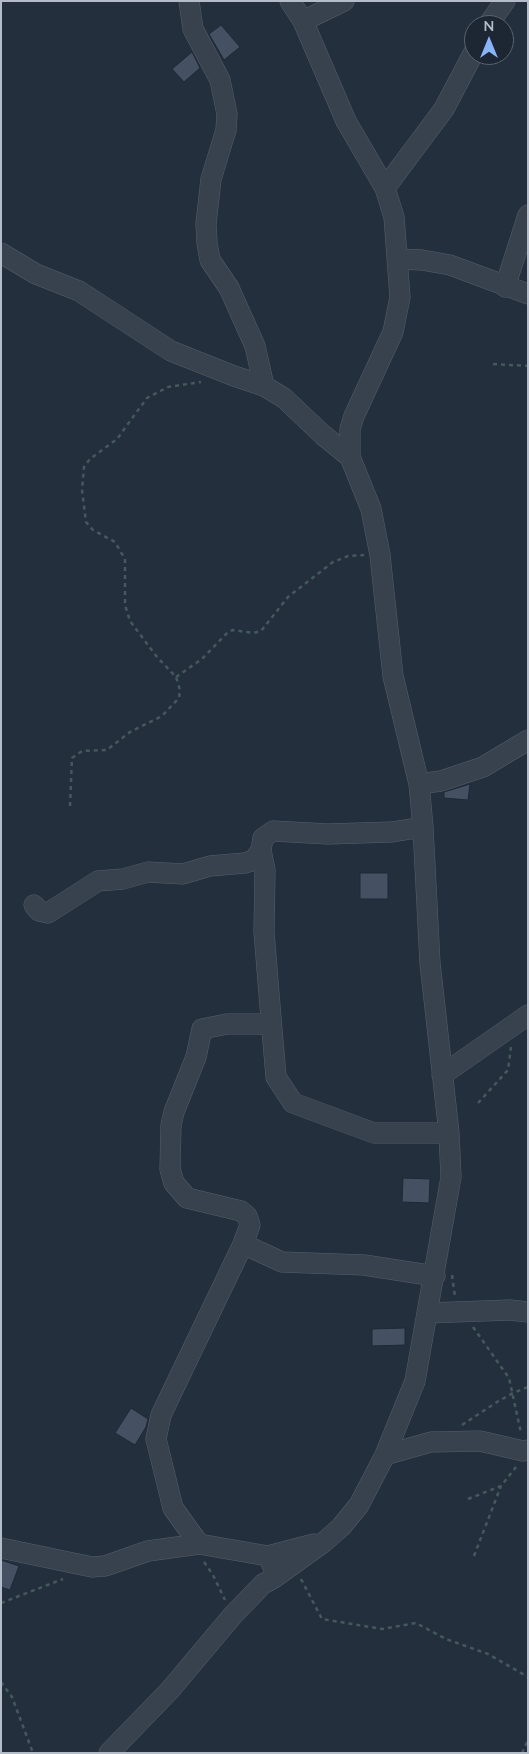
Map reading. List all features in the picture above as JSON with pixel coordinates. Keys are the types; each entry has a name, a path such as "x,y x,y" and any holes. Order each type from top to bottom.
{"street":[{"path":"189,1 193,29 220,80 228,114 226,130 211,180 206,224 210,260 229,288 256,346 264,386"},
{"path":"109,1753 170,1690 233,1615 263,1584 324,1542 341,1527 359,1505 385,1455 415,1382 427,1313 443,1273 451,1177 449,1133 430,963 419,784 393,676 380,555 371,509 350,457 350,429 354,416 393,332 400,297 394,217 385,188 346,121 303,21 290,1"},
{"path":"303,21 344,1"},
{"path":"495,15 505,1"},
{"path":"385,188 444,109 467,65"},
{"path":"505,287 527,219"},
{"path":"1,253 36,274 79,291 171,351 264,386 284,398 323,435 350,457"},
{"path":"398,259 422,260 450,265 528,294"},
{"path":"419,784 441,781 483,767 528,740"},
{"path":"423,827 392,832 328,834 273,831 263,838 262,850 266,870 264,932 276,1077 293,1103 374,1133 449,1133"},
{"path":"34,904 39,911 48,914 98,881 148,872 183,874 210,866 245,863 254,860 262,850"},
{"path":"199,1544 173,1508 156,1439 161,1415 243,1244 250,1225 248,1216 241,1211 187,1198 174,1184 170,1169 171,1124 196,1057 202,1029 228,1024 264,1024 271,1018"},
{"path":"442,1075 521,1019"},
{"path":"243,1244 282,1262 364,1265 443,1273"},
{"path":"427,1313 510,1310 528,1312"},
{"path":"385,1455 431,1442 480,1442 526,1451"},
{"path":"1,1548 92,1567 105,1566 148,1551 199,1544 268,1556 324,1542"},
{"path":"268,1556 275,1571 274,1578"}],"path":[{"path":"493,364 528,366"},
{"path":"70,806 72,758 82,751 107,750 130,732 162,716 178,698 180,690 176,677 156,656 130,621 125,605 125,559 115,542 93,530 86,522 82,490 84,468 90,459 117,439 147,398 168,387 207,381"},
{"path":"176,677 202,659 228,632 233,630 253,633 261,630 288,597 333,562 348,556 380,555"},
{"path":"478,1103 508,1070 512,1033 521,1019"},
{"path":"443,1273 456,1301 467,1312 473,1326 509,1378 526,1451 501,1486 474,1556"},
{"path":"458,1428 513,1393 528,1388"},
{"path":"468,1499 501,1486"},
{"path":"199,1544 205,1565 213,1575 233,1615"},
{"path":"293,1564 322,1619 382,1629 416,1622 446,1639 488,1654 528,1677"},
{"path":"1,1603 67,1577"},
{"path":"1,1682 12,1697 33,1753"},
{"path":"522,1753 528,1740"}],"building":[{"path":"221,25 240,47 224,60 209,34"},
{"path":"192,52 200,68 184,82 172,69"},
{"path":"470,784 468,800 444,798 444,792"},
{"path":"360,873 388,873 388,899 360,899"},
{"path":"403,1178 430,1179 429,1203 402,1202"},
{"path":"405,1328 405,1345 372,1346 372,1329"},
{"path":"131,1408 148,1419 146,1427 135,1445 115,1433"},
{"path":"1,1560 19,1566 10,1590 1,1587"}]}
